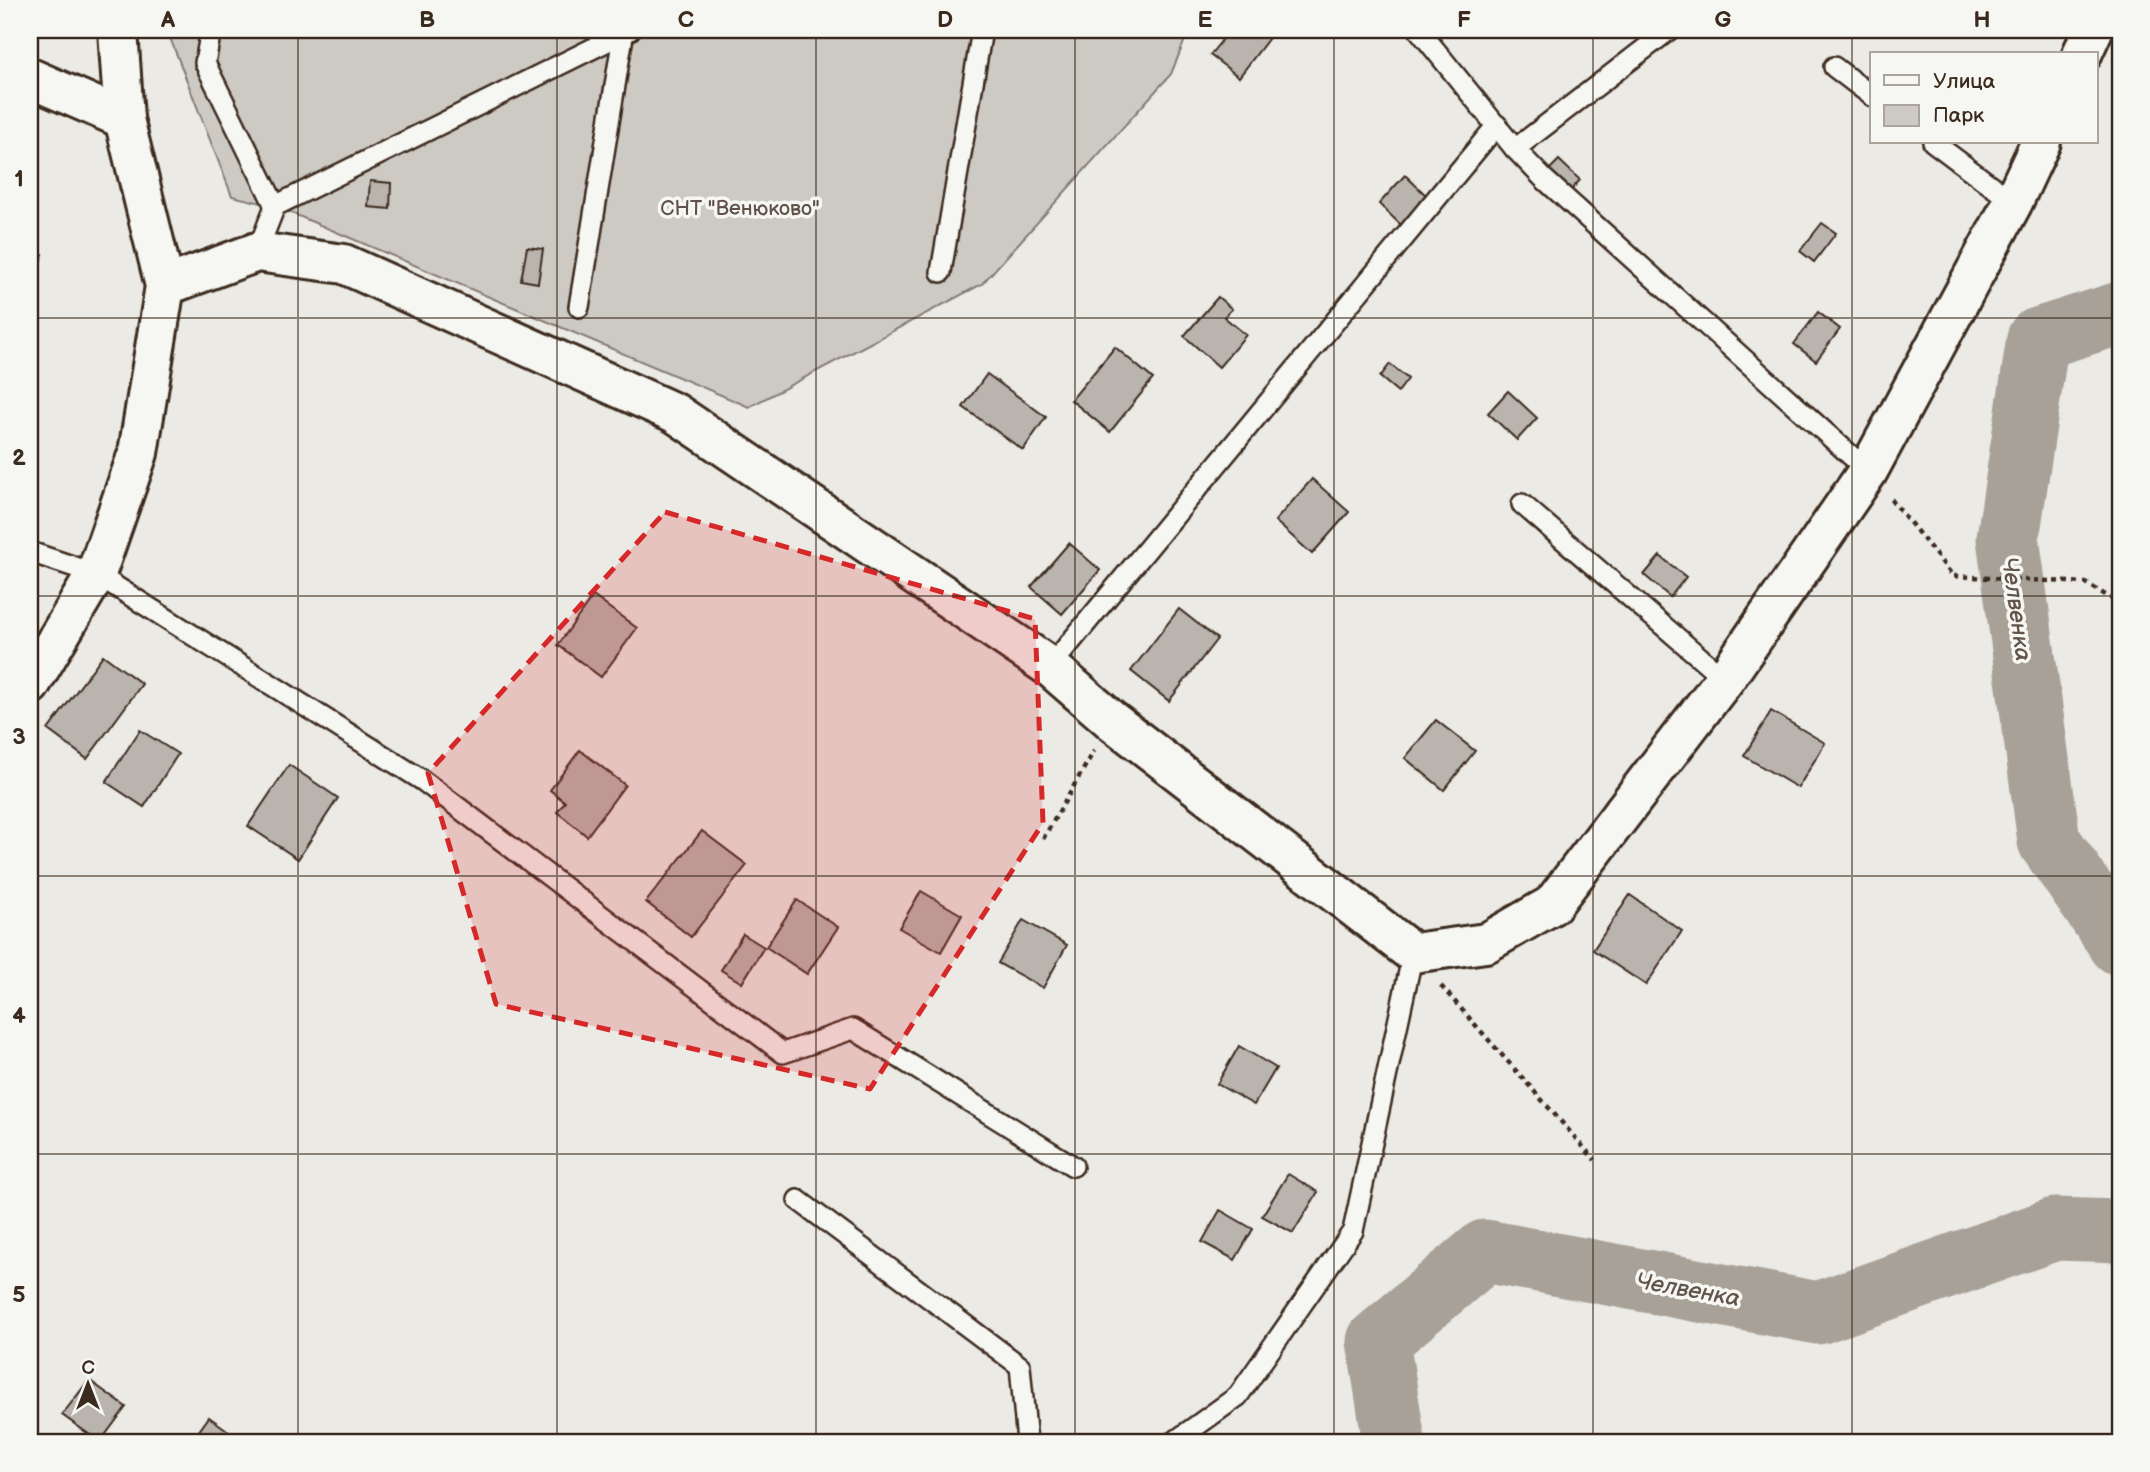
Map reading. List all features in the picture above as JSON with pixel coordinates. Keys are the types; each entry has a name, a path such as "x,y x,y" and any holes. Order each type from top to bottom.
{"street":[{"path":"30,685 96,574 138,453 165,286 124,119 118,30"},
{"path":"2082,52 2093,30"},
{"path":"30,78 124,119"},
{"path":"165,286 257,252 344,264 675,413 1050,667 1111,719 1413,953 1486,943 1552,905 1725,679 1868,471 2013,202 2040,144"}],"lane":[{"path":"211,30 205,63 275,206"},
{"path":"941,272 982,30"},
{"path":"1419,30 1515,149 1544,179 1868,471"},
{"path":"1515,149 1669,30"},
{"path":"257,252 275,206 626,31"},
{"path":"579,307 626,31"},
{"path":"1834,67 1870,94"},
{"path":"1050,667 1497,125"},
{"path":"1936,144 2013,202"},
{"path":"1522,504 1725,679"},
{"path":"30,552 96,574 422,780 783,1053 853,1029 1073,1166"},
{"path":"1174,1442 1238,1396 1353,1231 1413,953"},
{"path":"798,1200 1020,1366 1027,1442"}],"path":[{"path":"1868,471 1953,576 2086,583 2120,604"},
{"path":"1043,839 1111,719"},
{"path":"1413,953 1595,1160"}],"highlighted area":[{"path":"665,512 1035,619 1043,823 870,1089 496,1004 428,773"}],"green space":[{"name":"СНТ \"Венюково\"","path":"167,30 1189,30 1171,74 982,284 749,407 275,206 232,196"}],"building":[{"path":"1230,30 1275,30 1239,77 1210,55"},
{"path":"1559,160 1580,180 1567,195 1545,174"},
{"path":"1405,175 1430,199 1404,228 1379,204"},
{"path":"370,181 391,183 390,209 368,207"},
{"path":"1822,223 1836,233 1814,262 1800,251"},
{"path":"527,247 543,249 538,283 521,280"},
{"path":"30,249 43,254 30,290"},
{"path":"1218,297 1232,309 1224,317 1246,335 1219,367 1184,336"},
{"path":"1818,312 1840,329 1816,361 1794,344"},
{"path":"1115,347 1153,379 1110,432 1071,400"},
{"path":"1390,364 1408,379 1398,392 1380,377"},
{"path":"987,374 1046,417 1023,450 963,407"},
{"path":"1508,391 1537,418 1517,440 1488,413"},
{"path":"1312,479 1349,512 1312,554 1275,521"},
{"path":"1069,543 1100,570 1062,614 1031,587"},
{"path":"1660,556 1686,577 1670,597 1644,575"},
{"path":"593,596 637,628 601,677 558,645"},
{"path":"1179,609 1217,639 1169,701 1131,671"},
{"path":"103,655 142,684 87,759 48,730"},
{"path":"1771,711 1825,743 1798,788 1744,756"},
{"path":"1436,720 1475,751 1444,790 1405,758"},
{"path":"140,730 178,754 144,807 106,782"},
{"path":"580,750 625,785 587,836 557,812 565,802 550,790"},
{"path":"289,765 338,798 298,859 248,826"},
{"path":"702,831 747,865 691,937 646,902"},
{"path":"921,891 962,915 941,952 899,928"},
{"path":"1630,895 1682,931 1646,985 1593,950"},
{"path":"797,900 838,927 807,974 766,947"},
{"path":"1023,920 1067,945 1043,988 998,963"},
{"path":"743,934 764,947 742,983 721,970"},
{"path":"1239,1046 1276,1068 1254,1105 1217,1084"},
{"path":"1288,1174 1318,1192 1293,1233 1262,1216"},
{"path":"1220,1210 1253,1229 1235,1260 1202,1242"},
{"path":"89,1380 126,1407 100,1442 62,1415"},
{"path":"209,1417 244,1442 191,1442"}],"waterway":[{"name":"Челвенка","path":"2120,313 2038,339 2008,538 2049,841 2120,944"},
{"name":"Челвенка","path":"1394,1442 1378,1341 1485,1251 1818,1313 2055,1229 2120,1231"}]}
